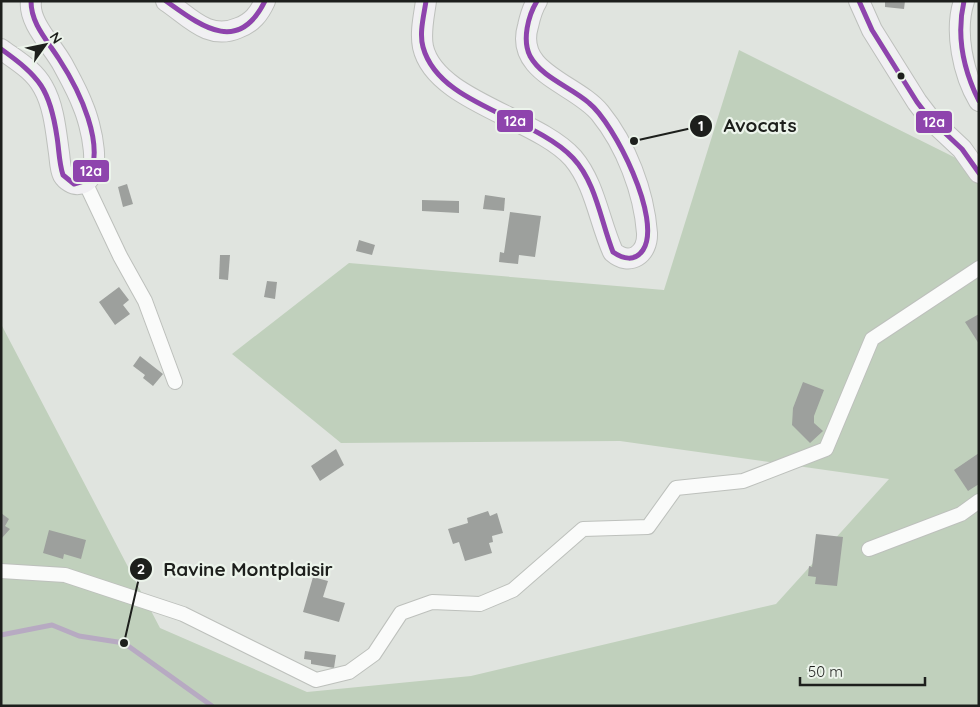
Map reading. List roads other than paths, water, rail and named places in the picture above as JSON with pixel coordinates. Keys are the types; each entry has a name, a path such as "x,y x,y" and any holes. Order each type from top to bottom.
{"main road":[{"path":"1,49 33,73 43,85 53,114 60,167 70,183 78,185 85,182 92,175 95,165 84,107 62,64 39,27 30,8 31,1"},
{"path":"166,1 206,30 220,33 246,25 259,14 265,1"},
{"path":"426,1 423,45 432,65 463,93 560,145 582,171 613,252 625,260 631,260 643,249 647,239 641,200 624,150 598,110 538,67 528,53 525,44 526,33 532,8 537,1"},
{"path":"859,1 872,30 917,102 930,119 962,149 979,173"},
{"path":"964,1 960,25 961,42 969,79 979,100"}],"street":[{"path":"85,182 120,256 145,301 175,382"},
{"path":"1,572 65,575 183,614 316,680 348,672 374,654 401,613 432,602 480,604 513,590 583,529 648,527 676,488 743,481 826,449 872,339 979,268"},
{"path":"869,550 961,514 979,501"}],"waterway":[{"path":"1,635 52,625 79,636 124,643 212,706"}],"place":[{"name":"Avocats","path":"634,141"},
{"name":"Ravine Montplaisir","path":"124,643"}]}
